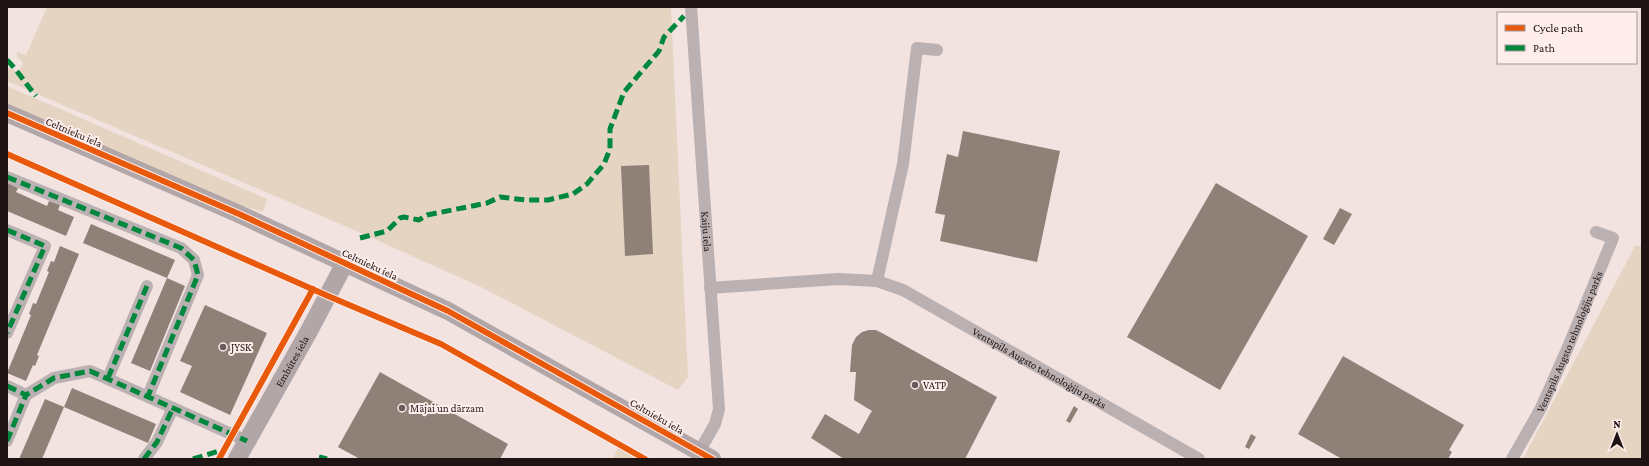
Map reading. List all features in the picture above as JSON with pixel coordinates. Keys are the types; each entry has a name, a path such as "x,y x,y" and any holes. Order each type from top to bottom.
{"street":[{"name":"Kaiju iela","path":"691,7 710,288 720,410 714,424 705,455"},
{"path":"877,281 903,164 917,48 937,50"},
{"name":"Celtnieku iela","path":"7,113 239,214 448,312 705,455"},
{"path":"7,177 181,248 194,260 198,275 148,396"},
{"path":"7,230 45,246 7,334"},
{"name":"Ventspils Augsto tehnoloģiju parks","path":"1512,459 1547,394 1613,238 1596,232"},
{"name":"Embūtes iela","path":"237,459 345,264"},
{"name":"Ventspils Augsto tehnoloģiju parks","path":"710,288 838,279 877,281 903,290 1199,459"},
{"path":"108,378 147,286"},
{"path":"7,441 26,394 54,378 90,370 247,441"},
{"path":"7,386 26,394"},
{"path":"144,459 157,442 173,408"}],"shaded area":[{"path":"47,7 671,7 688,377 678,390 483,288 361,233 7,81 7,67 19,72 23,62 17,56 17,52 26,55"},
{"path":"7,86 267,199 263,212 227,201 7,105"},
{"path":"1635,246 1642,246 1642,459 1523,459"},
{"path":"618,447 639,459 613,459"}],"building":[{"path":"963,131 1060,151 1037,262 940,241 945,215 935,213 947,154 958,157"},
{"path":"649,165 653,254 625,256 621,166"},
{"path":"8,183 18,188 16,192 47,206 49,201 60,205 58,210 74,217 66,236 7,211"},
{"path":"1216,183 1308,236 1220,390 1127,337"},
{"path":"1340,208 1352,214 1334,245 1323,239"},
{"path":"91,224 175,260 167,278 83,243"},
{"path":"60,246 79,254 37,355 39,356 35,366 33,365 26,381 7,373 31,315 29,314 33,303 36,304 49,272 47,271 51,261 54,262"},
{"path":"167,278 185,286 150,371 131,363"},
{"name":"JYSK","path":"205,305 267,333 230,415 180,392 192,366 180,361"},
{"name":"VATP","path":"876,330 882,333 997,397 965,459 844,459 811,438 825,414 859,434 872,411 854,400 856,372 850,372 852,345 856,337 862,332"},
{"path":"1343,356 1464,425 1449,450 1452,452 1448,459 1342,459 1298,434"},
{"name":"Mājai un dārzam","path":"380,372 508,444 500,459 360,459 338,447"},
{"path":"72,388 156,424 148,443 64,407"},
{"path":"45,399 64,407 42,459 19,459"},
{"path":"1074,406 1078,409 1070,423 1066,421"},
{"path":"1251,434 1256,437 1249,449 1245,447"}],"marked path":[{"path":"360,238 387,231 400,218 404,217 419,220 427,215 487,203 500,197 526,200 548,200 573,194 587,184 604,164 610,149 610,129 624,92 659,51 664,37 684,16"},
{"path":"7,60 36,96"},
{"path":"7,177 181,248 194,260 198,275 148,396"},
{"path":"7,230 45,246 7,333"},
{"path":"108,378 147,286"},
{"path":"7,386 26,395 54,378 90,371 247,441"},
{"path":"7,441 26,395"},
{"path":"144,459 157,442 173,408"},
{"path":"193,459 225,449"},
{"path":"319,457 327,459"}],"cycle path":[{"path":"7,113 239,214 448,311 712,459"},
{"path":"7,154 328,296 441,344 645,459"},
{"path":"219,459 313,289"}],"place":[{"name":"JYSK","path":"223,347"},
{"name":"VATP","path":"915,385"},
{"name":"Mājai un dārzam","path":"402,408"}]}
